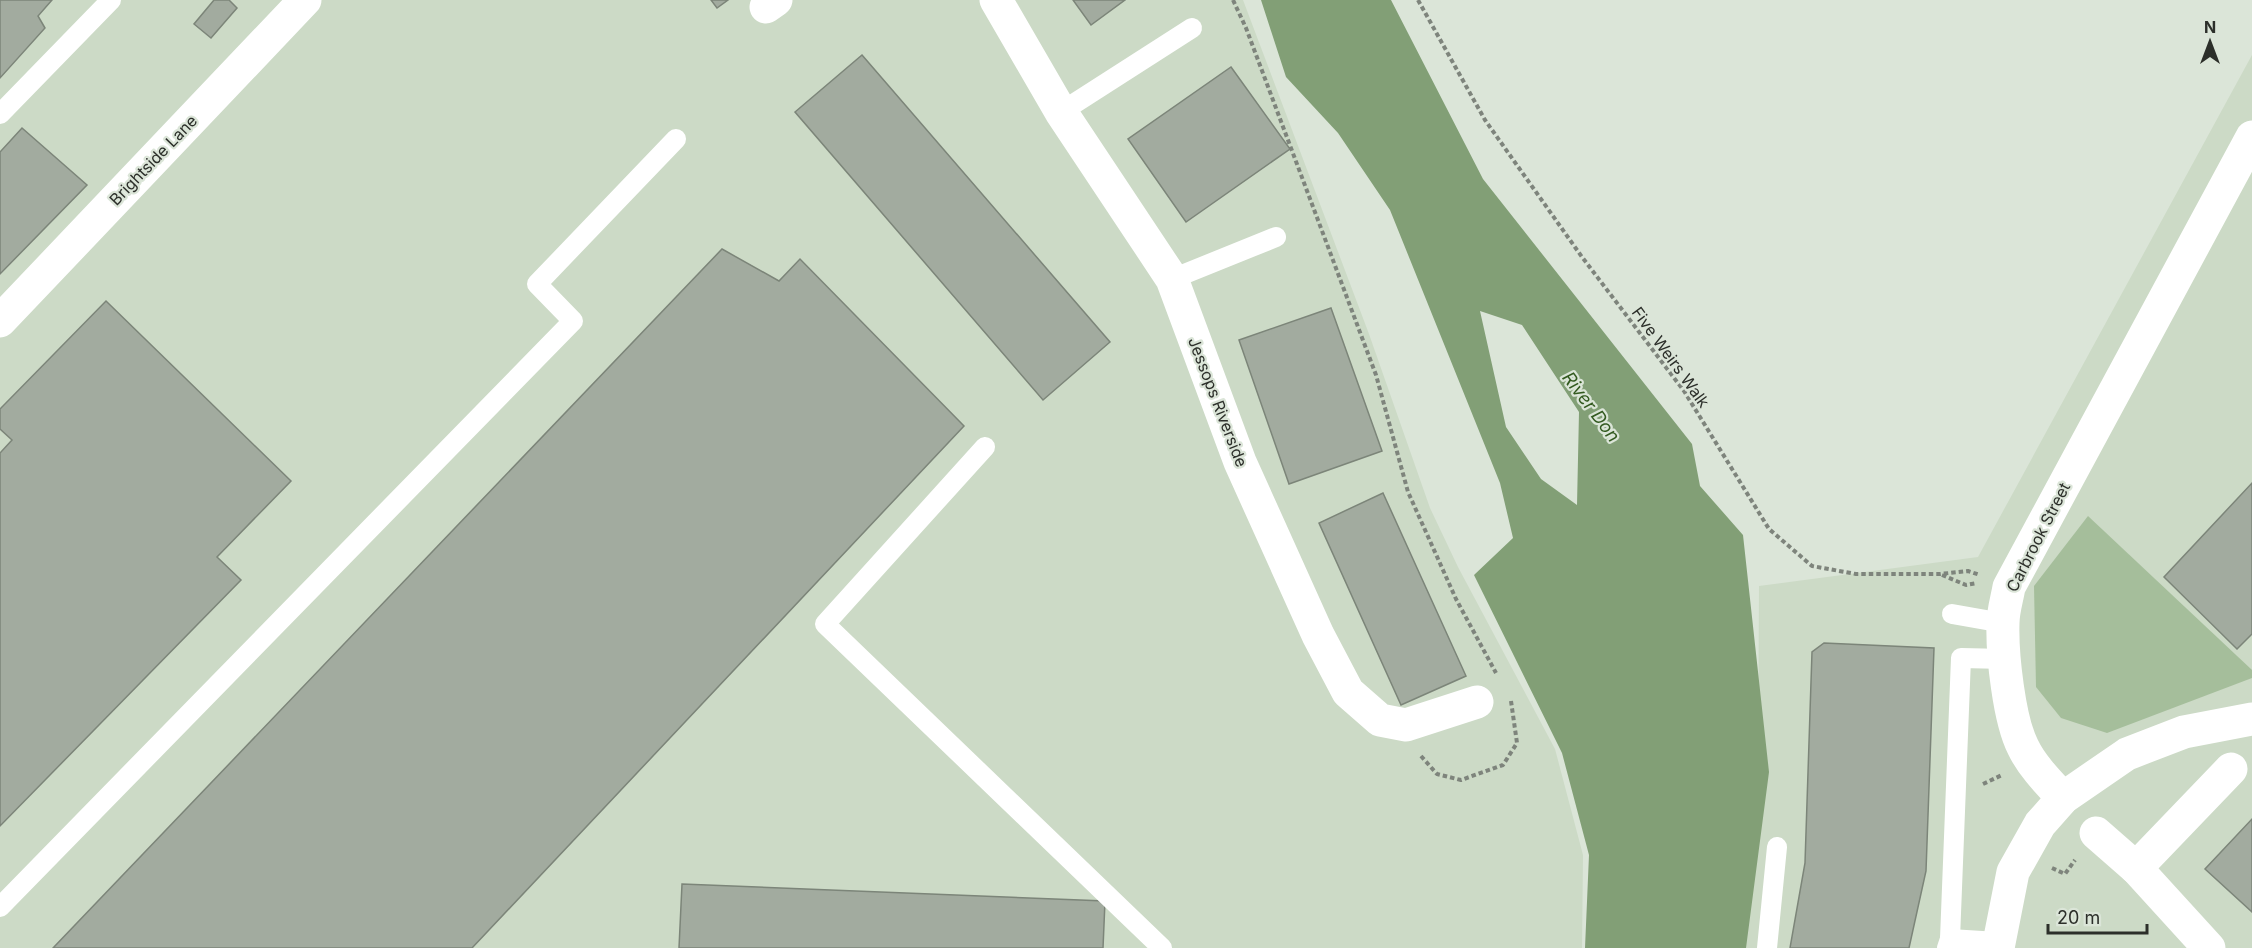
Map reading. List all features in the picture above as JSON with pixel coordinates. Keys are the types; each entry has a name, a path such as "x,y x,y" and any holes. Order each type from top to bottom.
{"street":[{"name":"Brightside Lane","path":"0,321 305,0"},
{"name":"Jessops Riverside","path":"996,0 1060,112 1172,279 1240,462 1318,635 1348,692 1380,720 1406,725"},
{"name":"Carbrook Street","path":"2063,798 2046,780 2022,747 2009,694 2003,623 2009,587 2252,137"},
{"path":"1406,725 1493,699"},
{"path":"1998,945 2013,872 2040,824 2063,798 2127,754 2184,732 2252,719"},
{"path":"2136,868 2230,769"},
{"path":"2096,833 2136,868 2209,948"}],"lane":[{"path":"0,114 111,0"},
{"path":"1060,112 1192,28"},
{"path":"0,907 573,321 537,284 676,140"},
{"path":"1172,279 1276,237"},
{"path":"985,447 825,624 1162,948"},
{"path":"1952,615 2003,623"},
{"path":"1998,945 1948,944 1961,658 2006,659"},
{"path":"1767,948 1777,847"}],"path":[{"path":"1233,0 1246,28 1376,375 1408,492 1455,600 1497,677"},
{"name":"Five Weirs Walk","path":"1418,0 1485,120 1582,257 1684,391 1769,529 1812,566 1856,574 1940,574 1968,571 1984,580 1966,585 1940,574"},
{"path":"1406,725 1417,752 1437,774 1461,780 1503,765 1517,743 1513,705 1493,699"}],"shaded area":[{"path":"0,0 1243,0 1369,334 1430,508 1458,567 1555,749 1583,855 1582,948 0,948"},
{"path":"2252,55 2252,948 1729,948 1758,775 1759,586 1978,557"},
{"path":"2088,516 2252,670 2252,678 2107,733 2061,718 2036,687 2034,586"}],"water":[{"name":"River Don","path":"1261,0 1391,0 1483,179 1692,444 1700,486 1743,535 1769,772 1746,948 1585,948 1589,855 1562,753 1474,575 1513,538 1500,483 1390,210 1338,133 1286,77","holes":["1480,311 1522,325 1579,412 1577,505 1541,479 1506,427"]}],"building":[{"path":"0,0 52,0 38,16 45,28 0,78"},
{"path":"214,0 229,0 237,8 211,38 194,24"},
{"path":"711,0 728,0 717,8"},
{"path":"1073,0 1125,0 1091,25"},
{"path":"862,55 1110,342 1043,400 795,112"},
{"path":"1231,67 1290,149 1186,222 1128,139"},
{"path":"22,128 87,185 0,274 0,152"},
{"path":"722,249 779,281 800,259 964,426 472,948 53,948"},
{"path":"106,301 291,481 217,557 241,580 0,826 0,453 12,440 0,429 0,409"},
{"path":"1331,308 1382,451 1289,484 1239,340"},
{"path":"2252,483 2252,634 2237,649 2164,577"},
{"path":"1383,493 1466,676 1401,705 1319,523"},
{"path":"1824,643 1934,648 1926,871 1909,948 1790,948 1805,863 1812,652"},
{"path":"2252,819 2252,912 2205,869"},
{"path":"682,884 1105,901 1103,948 679,948"}]}
